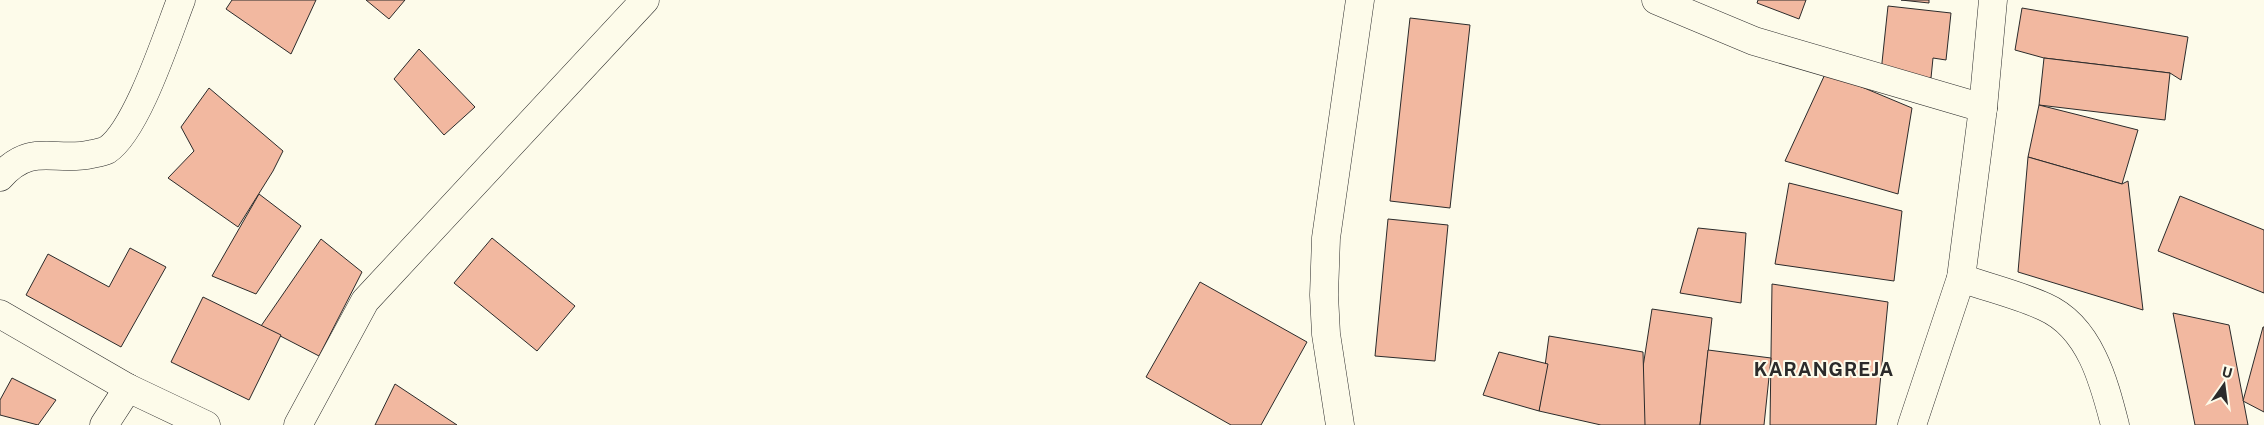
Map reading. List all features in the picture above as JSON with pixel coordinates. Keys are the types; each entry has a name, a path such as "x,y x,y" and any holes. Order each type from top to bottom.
{"street":[{"path":"0,177 10,166 28,157 48,154 85,156 106,151 122,137 152,76 181,0"},
{"path":"298,425 366,301 645,0"},
{"path":"1340,425 1326,334 1324,295 1326,238 1360,0"},
{"path":"1656,0 1754,41 1983,108"},
{"path":"1912,425 1961,278 1983,108 1993,0"},
{"path":"1961,278 2046,307 2070,323 2087,346 2105,382 2115,425"},
{"path":"0,314 128,388 206,425"},
{"path":"104,425 128,388"}],"building":[{"path":"232,0 316,0 291,54 226,9"},
{"path":"366,0 405,0 389,19"},
{"path":"1758,0 1806,0 1799,19 1757,3"},
{"path":"1901,0 1929,0 1929,3"},
{"path":"1888,6 1951,13 1946,60 1933,58 1931,78 1881,72"},
{"path":"2022,8 2188,37 2181,80 2170,73 2044,58 2015,50"},
{"path":"1410,18 1470,25 1450,208 1390,201"},
{"path":"419,49 475,107 444,135 394,79"},
{"path":"2044,58 2170,73 2165,120 2039,105"},
{"path":"1826,72 1912,108 1898,194 1785,161"},
{"path":"209,88 283,151 273,171 238,227 168,178 194,151 181,127"},
{"path":"2039,105 2138,130 2122,184 2028,157"},
{"path":"2028,157 2122,184 2128,181 2143,310 2018,272"},
{"path":"1789,183 1902,211 1894,281 1775,264"},
{"path":"259,194 301,226 256,294 212,276"},
{"path":"2180,196 2264,230 2264,293 2158,251"},
{"path":"1388,219 1448,225 1435,361 1375,356"},
{"path":"1698,228 1746,233 1741,303 1680,293"},
{"path":"492,238 575,306 537,351 454,283"},
{"path":"321,239 362,272 319,356 261,326"},
{"path":"130,248 166,267 121,347 26,295 48,254 109,287"},
{"path":"1200,282 1307,342 1261,425 1231,425 1146,377"},
{"path":"1772,284 1888,302 1876,425 1770,425"},
{"path":"203,297 281,335 249,400 171,362"},
{"path":"1652,309 1712,318 1700,425 1634,425"},
{"path":"2173,313 2229,325 2248,425 2195,425"},
{"path":"2264,327 2264,412 2243,401"},
{"path":"1549,336 1643,352 1645,425 1601,425 1539,411"},
{"path":"1708,350 1771,358 1764,425 1700,425"},
{"path":"1499,352 1548,364 1539,411 1483,395"},
{"path":"12,378 56,400 38,425 0,415 0,400"},
{"path":"395,384 457,425 375,425"}],"district":[{"name":"KARANGREJA","path":"1824,369"}]}
